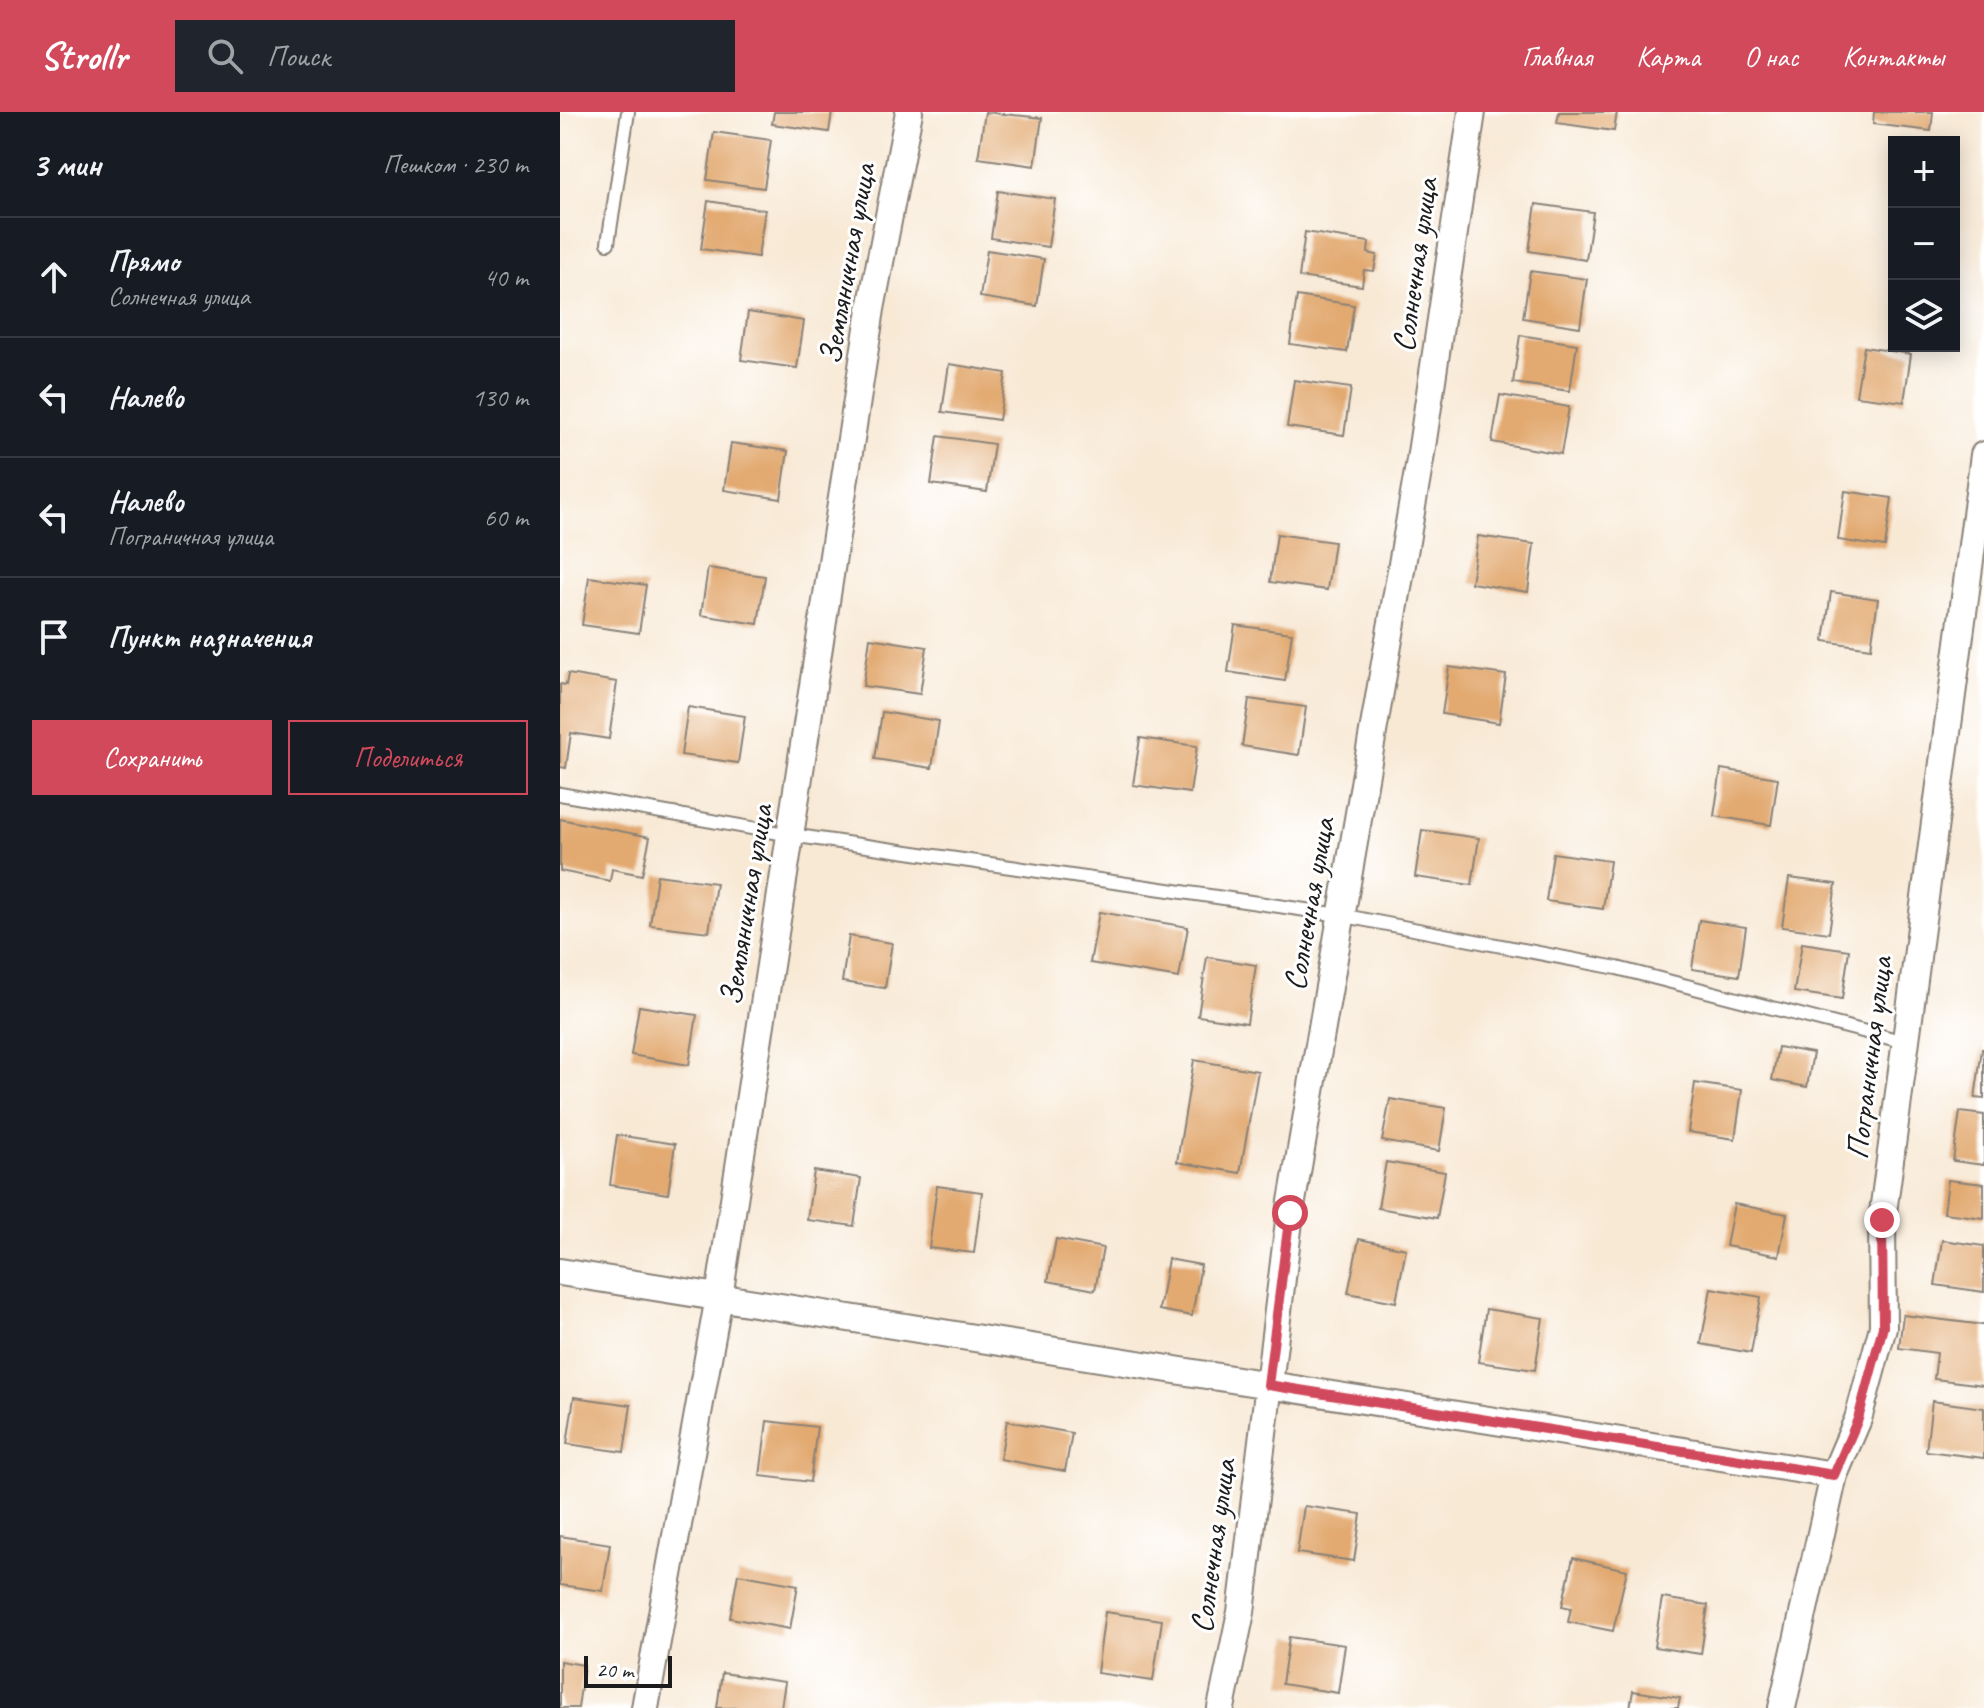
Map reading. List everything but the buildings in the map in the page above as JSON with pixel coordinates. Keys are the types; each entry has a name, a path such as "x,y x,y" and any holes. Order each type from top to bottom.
{"street":[{"name":"Земляничная улица","path":"645,1708 719,1297 871,309 909,112"},
{"name":"Солнечная улица","path":"1221,1708 1241,1612 1290,1213 1420,460 1472,112"},
{"name":"Пограничная улица","path":"1782,1708 1834,1475 1858,1419 1883,1327 1882,1220 1984,455"},
{"path":"560,1272 1834,1475"}],"lane":[{"path":"608,243 628,112"},
{"path":"560,794 791,835 1340,915 1617,968 1905,1042"}],"route":[{"path":"1290,1213 1268,1385 1834,1475 1858,1419 1883,1327 1882,1220"}]}
